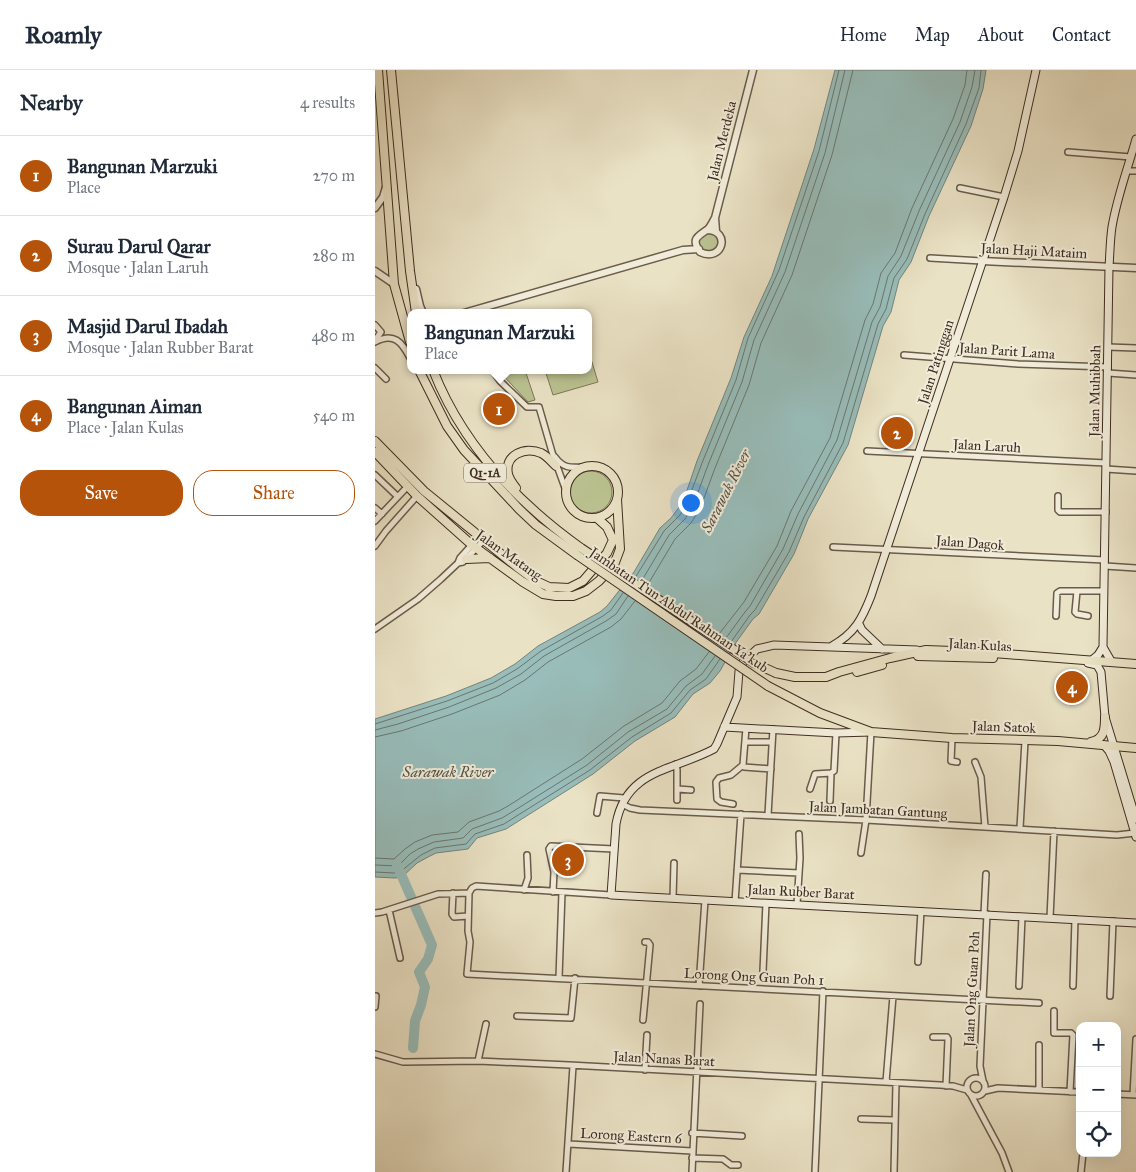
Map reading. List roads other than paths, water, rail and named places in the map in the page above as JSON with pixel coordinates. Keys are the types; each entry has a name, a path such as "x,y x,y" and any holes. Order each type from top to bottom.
{"main road":[{"path":"378,70 394,284 407,331"},
{"path":"391,70 410,271 415,309"},
{"name":"Jalan Patinggan","path":"832,646 859,624 871,596 1004,196 1018,151 1036,70"},
{"name":"Jalan Muhibbah","path":"1111,661 1103,647 1109,267 1113,225 1120,191 1128,171 1136,139"},
{"name":"Q1-1A","path":"421,374 447,426 464,450 536,525 579,552"},
{"path":"435,374 470,439 489,464 527,504 579,552"},
{"name":"Jalan Matang","path":"375,441 424,491 536,581 549,587 569,588 577,585 589,575 607,553 613,540 607,526 597,518"},
{"path":"527,504 508,475 509,461 514,455 527,450 542,453 556,466"},
{"name":"Jalan Matang","path":"375,452 417,496 463,536 470,551 489,558 543,594 573,596 586,591 593,587 614,565 621,549 617,499"},
{"path":"595,466 608,472 617,483 617,499 610,511 597,518 587,518 573,511 568,503 565,488 572,474 583,467 595,466"},
{"path":"470,551 489,558"},
{"name":"Jambatan Tun Abdul Rahman Ya'kub","path":"579,552 754,663 776,674"},
{"name":"Jambatan Tun Abdul Rahman Ya'kub","path":"579,552 768,686"},
{"path":"859,624 862,630 883,650"},
{"name":"Jalan Kulas","path":"623,801 641,780 649,775 714,749 737,697 739,671 743,662 750,654 765,646 832,646 883,650 980,652 1136,665"},
{"path":"1087,743 1102,737 1105,730 1101,672 1097,666 1090,662 1103,647"},
{"name":"Jalan Kulas","path":"826,677 890,658 926,650"},
{"name":"Jalan Kulas","path":"776,674 795,677 826,677 868,670 913,657 927,656 1090,662 1111,661 1136,665"},
{"name":"Jalan Satok","path":"768,686 820,713 871,732"},
{"path":"1105,716 1136,819"},
{"name":"Jalan Satok","path":"724,727 836,733 871,732 952,738 1058,740 1136,748"},
{"path":"1104,745 1114,762 1135,835"},
{"path":"611,895 616,824 623,801"},
{"name":"Jalan Rubber Barat","path":"611,895 1136,923"}],"street":[{"name":"Jalan Merdeka","path":"715,218 753,70"},
{"path":"1068,152 1131,157"},
{"path":"1128,171 1136,171"},
{"path":"375,208 383,197 387,183"},
{"path":"960,188 1004,196"},
{"path":"707,230 715,218"},
{"path":"478,309 683,250 699,249 706,254 717,252 720,249 721,241 716,231 715,218"},
{"path":"683,250 697,240 700,233 707,230 716,231"},
{"path":"697,240 699,249"},
{"name":"Jalan Haji Mataim","path":"931,258 1136,268"},
{"path":"375,271 394,284"},
{"path":"410,271 415,282 421,309"},
{"path":"375,325 381,332 375,341"},
{"path":"375,341 387,338 397,340 403,345 407,352"},
{"path":"1109,347 1136,348"},
{"name":"Jalan Parit Lama","path":"904,355 1108,370 1136,375"},
{"path":"375,368 386,379"},
{"path":"495,374 527,407 539,407 556,466 565,488"},
{"name":"Jalan Laruh","path":"867,451 1106,466 1136,471"},
{"path":"552,452 565,467 583,467"},
{"path":"375,475 397,496"},
{"path":"375,522 407,486"},
{"path":"375,546 417,496"},
{"path":"1058,496 1058,510 1060,512 1106,512"},
{"path":"375,508 382,514"},
{"path":"375,629 418,599 458,563 481,538"},
{"name":"Jalan Dagok","path":"833,547 1006,556 1105,563 1136,568"},
{"path":"1056,616 1057,593 1060,591 1103,591"},
{"path":"1077,591 1075,612 1088,616"},
{"path":"733,804 721,802 717,799 716,782 719,778 731,775 743,765 745,728"},
{"path":"768,815 773,729"},
{"path":"861,853 866,820 871,732"},
{"path":"830,800 836,733"},
{"path":"952,738 951,761 957,762"},
{"path":"1020,828 1025,740"},
{"path":"745,742 772,742"},
{"path":"975,762 981,777 985,827"},
{"path":"676,764 677,800"},
{"path":"743,765 744,767 771,769"},
{"path":"810,789 815,774 831,773"},
{"path":"678,789 691,790"},
{"name":"Jalan Jambatan Gantung","path":"597,813 600,796 623,801 630,808 639,810 768,815 1135,835"},
{"path":"735,902 741,814"},
{"path":"1050,918 1054,831"},
{"path":"797,904 799,834"},
{"path":"553,892 555,876 549,849 551,846 614,848"},
{"path":"524,890 528,878 527,855"},
{"path":"673,898 675,863"},
{"path":"737,870 799,872"},
{"name":"Jalan Ong Guan Poh","path":"983,1082 980,1066 986,874"},
{"name":"Jalan Rubber Barat","path":"375,913 438,894 469,893 476,886 611,895"},
{"path":"559,978 562,892"},
{"path":"453,893 452,914 454,916 468,916 469,893"},
{"path":"699,986 705,900"},
{"path":"763,971 765,903"},
{"path":"389,910 400,958"},
{"path":"918,962 921,911"},
{"name":"Lorong Ong Guan Poh 1","path":"468,916 470,942 467,974 1039,1003"},
{"path":"1019,986 1022,917"},
{"path":"1073,986 1075,919"},
{"path":"1110,996 1113,921"},
{"path":"643,1020 650,945 648,942 645,942"},
{"path":"517,1016 571,1018 575,978"},
{"path":"815,1172 823,991"},
{"path":"375,1007 376,996"},
{"path":"886,1082 893,996"},
{"path":"692,1172 700,1004"},
{"path":"1054,1011 1054,1032 1071,1033 1073,1035 1070,1092"},
{"path":"478,1061 486,1024"},
{"path":"645,1070 647,1035"},
{"path":"933,1037 947,1037 948,1039 946,1086"},
{"path":"1121,1094 1135,1095 1136,1039"},
{"path":"1039,1045 1039,1090"},
{"name":"Jalan Nanas Barat","path":"375,1054 403,1062 478,1061 946,1086 953,1086 970,1080"},
{"path":"566,1172 573,1066"},
{"name":"Jalan Ong Guan Poh","path":"970,1080 980,1066"},
{"path":"998,1088 978,1078 970,1080 969,1093 978,1106 1002,1153 1009,1172"},
{"path":"983,1082 985,1090"},
{"path":"894,1172 896,1083"},
{"name":"Jalan Nanas Barat","path":"953,1086 969,1093"},
{"path":"978,1106 979,1096 985,1090 998,1088 1076,1092"},
{"path":"969,1093 979,1096"},
{"path":"861,1119 895,1120"},
{"path":"693,1133 742,1136"},
{"name":"Lorong Eastern 6","path":"569,1144 692,1151"},
{"path":"1081,1172 1083,1157"},
{"path":"692,1158 723,1159 731,1165 738,1164"}],"water":[{"name":"Sarawak River","path":"835,70 986,70 983,89 971,126 929,216 911,262 899,280 891,312 883,326 848,445 808,519 794,554 759,614 737,641 720,671 710,683 693,694 675,717 635,741 593,774 506,829 477,838 468,849 436,853 417,863 402,877 375,877 375,719 446,696 491,678 515,664 538,646 600,612 634,572 660,528 671,518 683,502 697,461 731,378 744,337 772,276 814,149"}],"waterway":[{"path":"397,865 432,945 428,959 419,972 425,987 415,1021 413,1048"}],"place":[{"name":"Bangunan Marzuki","path":"499,409"},
{"name":"Surau Darul Qarar","path":"897,433"},
{"name":"Bangunan Aiman","path":"1072,687"},
{"name":"Masjid Darul Ibadah","path":"568,860"}]}
